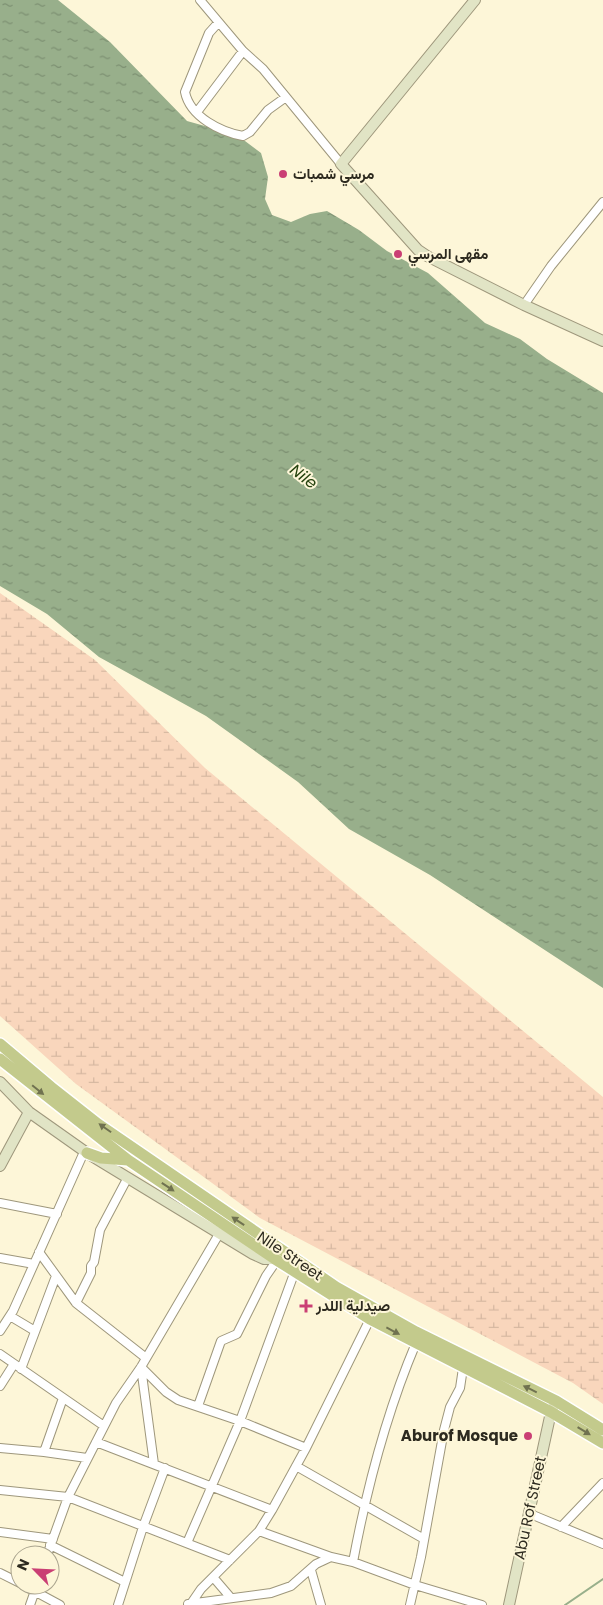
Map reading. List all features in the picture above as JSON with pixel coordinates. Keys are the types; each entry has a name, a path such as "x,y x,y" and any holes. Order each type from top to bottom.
{"main road":[{"name":"Nile Street","path":"0,1044 98,1124 336,1287 553,1406 603,1430"},
{"name":"Nile Street","path":"0,1059 128,1160 370,1319 463,1368 553,1406 603,1443"},
{"path":"85,1153 101,1158 150,1160"}],"street":[{"path":"200,0 218,23 263,68 341,164 418,250 524,305 603,341"},
{"path":"341,164 475,0"},
{"path":"218,23 209,33 185,92 186,99 205,122 243,136 250,132 268,110 286,97"},
{"path":"197,112 244,51"},
{"path":"524,305 551,266 603,202"},
{"path":"0,1082 29,1112 85,1153 259,1257 268,1260 276,1259"},
{"path":"0,1166 3,1153 29,1112"},
{"path":"0,1331 10,1316 85,1153"},
{"path":"76,1303 91,1273 100,1230 128,1179"},
{"path":"0,1203 57,1214"},
{"path":"51,1545 68,1497 104,1426 219,1234"},
{"path":"39,1252 76,1303 146,1358"},
{"path":"0,1258 34,1264"},
{"path":"198,1406 221,1341 237,1334 276,1259"},
{"path":"188,1543 240,1421 295,1271"},
{"path":"0,1386 17,1366 35,1331 56,1276"},
{"path":"10,1316 35,1331"},
{"path":"189,1605 201,1589 259,1531 306,1448 370,1319"},
{"path":"353,1562 364,1504 381,1440 416,1343"},
{"path":"0,1354 104,1426"},
{"path":"141,1367 173,1397 240,1421 306,1448"},
{"path":"141,1367 154,1464"},
{"path":"411,1603 444,1430 450,1407 460,1388 463,1368"},
{"path":"44,1452 63,1398"},
{"name":"Abu Rof Street","path":"509,1605 553,1406"},
{"path":"96,1442 272,1510"},
{"path":"0,1448 87,1458"},
{"path":"296,1466 424,1539"},
{"path":"118,1605 143,1527 165,1468"},
{"path":"561,1527 603,1483"},
{"path":"0,1490 68,1497 230,1560"},
{"path":"528,1513 603,1544"},
{"path":"259,1531 415,1585 482,1605"},
{"path":"0,1532 52,1542 125,1582"},
{"path":"189,1605 281,1591 291,1586 316,1564 331,1557"},
{"path":"310,1570 321,1605"},
{"path":"213,1577 231,1598"},
{"path":"46,1595 60,1605"},
{"path":"244,1597 248,1605"}],"green space":[{"path":"0,593 95,660 205,768 603,1097 603,1404 573,1383 260,1218 76,1084 0,1016"}],"water":[{"name":"Nile","path":"0,0 58,0 110,42 187,121 237,135 261,153 268,177 265,199 272,215 291,222 310,214 327,211 359,230 387,251 428,273 485,323 520,339 547,359 603,393 603,988 430,875 349,829 298,782 206,716 99,657 47,614 0,586"}],"waterway":[{"path":"565,1605 603,1579"}],"place":[{"name":"مرسي شمبات","path":"283,174"},
{"name":"مقهى المرسي","path":"398,254"},
{"name":"صيدلية اللدر","path":"306,1306"},
{"name":"Aburof Mosque","path":"528,1436"}]}
